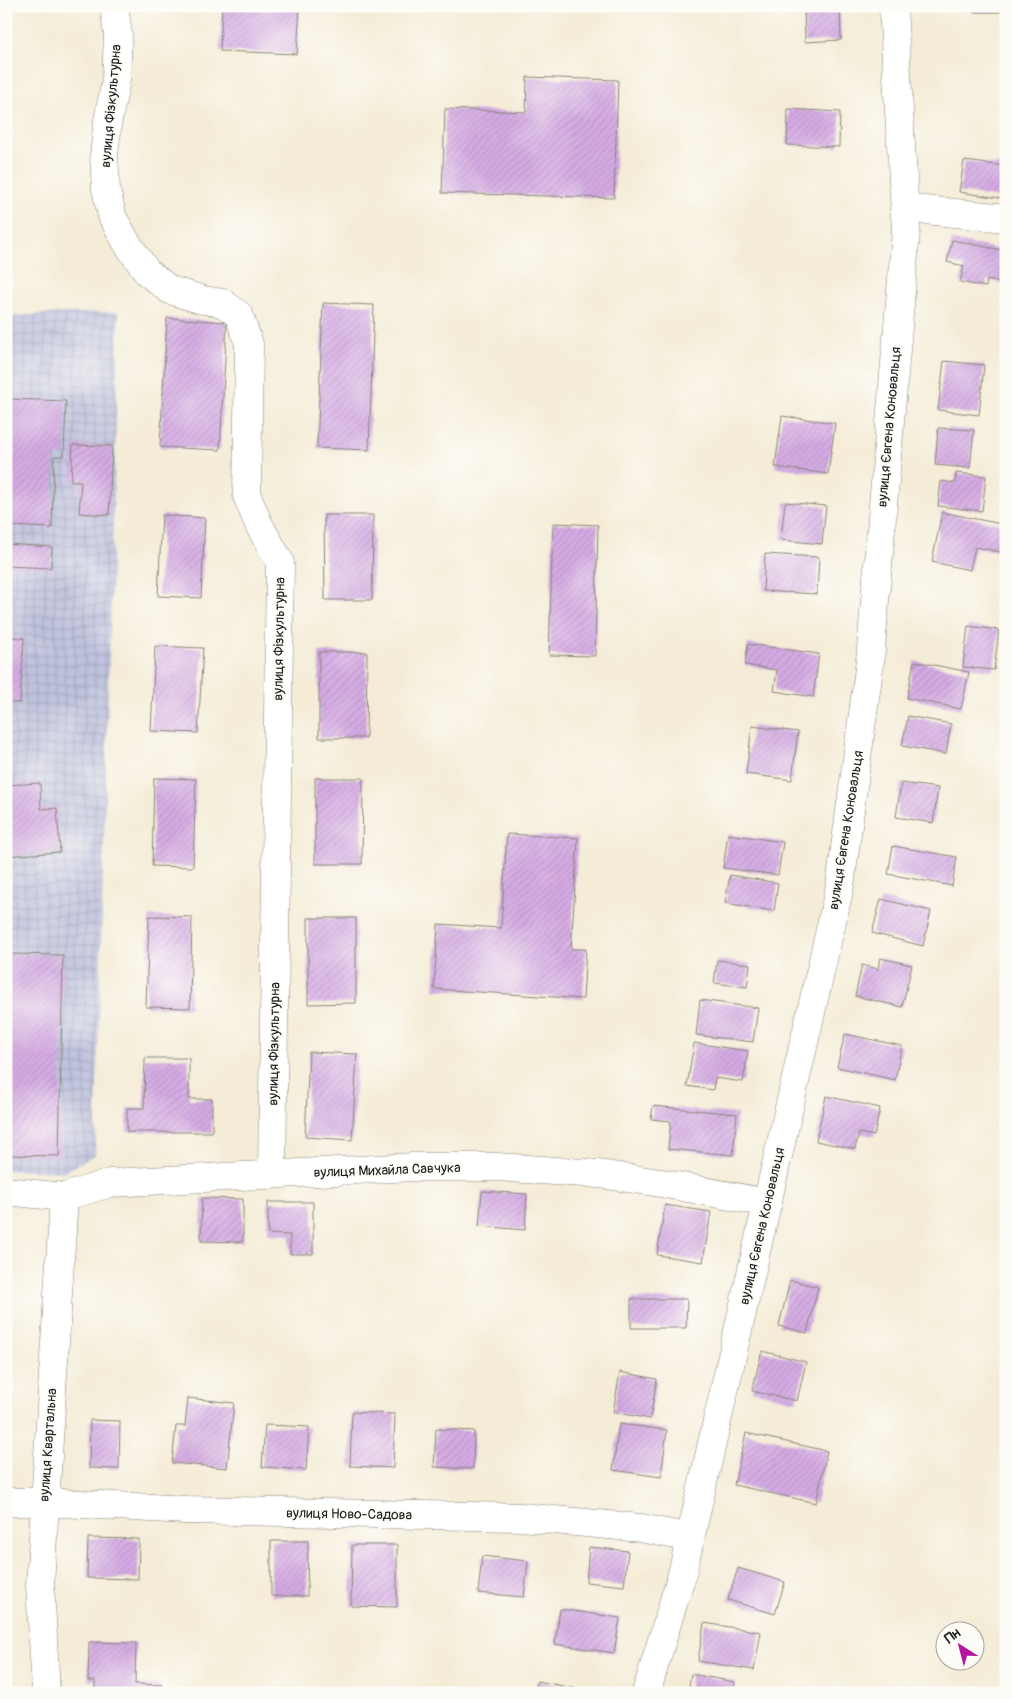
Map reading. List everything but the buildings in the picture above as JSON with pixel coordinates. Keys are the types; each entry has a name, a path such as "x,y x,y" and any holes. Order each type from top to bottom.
{"street":[{"name":"вулиця Фізкультурна","path":"114,6 118,35 116,80 104,155 106,189 112,216 127,243 147,272 170,290 203,300 223,303 239,315 248,344 248,496 259,525 280,562 272,1174"},
{"name":"вулиця Євгена Коновальця","path":"646,1693 691,1538 841,876 870,661 906,231 893,6"},
{"path":"904,208 1006,218"},
{"name":"вулиця Михайла Савчука","path":"6,1192 64,1197 110,1183 413,1167 497,1167 599,1174 661,1183 768,1203"},
{"name":"вулиця Квартальна","path":"46,1693 40,1585 64,1197"},
{"name":"вулиця Ново-Садова","path":"6,1502 45,1502 186,1510 520,1517 641,1528 691,1538"}],"shaded area":[{"path":"119,312 95,1155 64,1172 6,1170 6,317 60,313"}]}
